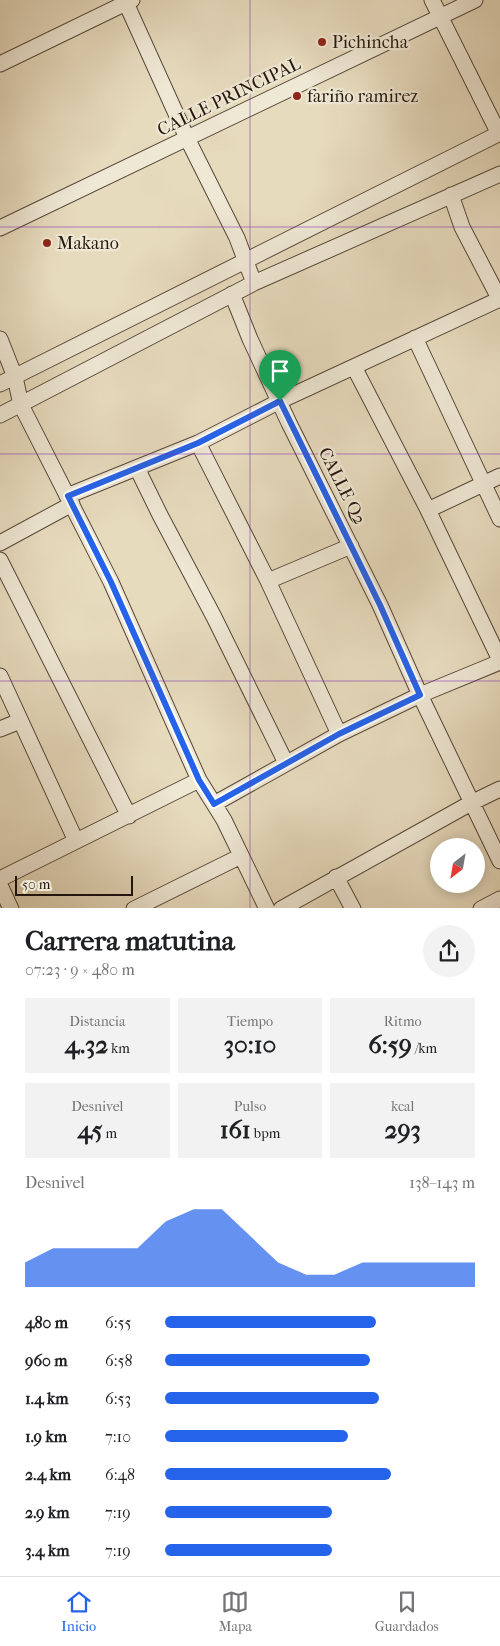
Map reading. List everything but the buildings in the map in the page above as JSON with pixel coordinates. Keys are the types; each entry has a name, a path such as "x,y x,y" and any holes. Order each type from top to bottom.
{"street":[{"path":"0,384 499,134 432,0"},
{"name":"CALLE PRINCIPAL","path":"0,228 475,0"},
{"path":"0,64 129,1 187,138 237,238 254,283"},
{"path":"0,415 254,283 500,174"},
{"path":"0,543 70,500 137,468 198,443 280,401 500,300 462,227 451,195"},
{"name":"CALLE Q2","path":"232,294 250,339 380,605 420,695 500,861"},
{"path":"415,338 500,519"},
{"path":"0,339 15,377 21,405 111,582 199,780 224,820 267,908"},
{"path":"214,804 339,734 420,695 500,661 428,510 354,367"},
{"path":"198,443 268,581 339,734"},
{"path":"137,468 214,617 286,763"},
{"path":"428,510 500,476"},
{"path":"268,581 351,546"},
{"path":"0,560 129,816"},
{"path":"0,676 76,841"},
{"path":"0,729 20,721"},
{"path":"0,879 199,780"},
{"path":"281,908 471,803 500,789"},
{"path":"134,908 242,856"},
{"path":"336,877 352,908"},
{"path":"0,885 11,908"},
{"path":"481,908 500,899"}],"place":[{"name":"Pichincha","path":"322,42"},
{"name":"fariño ramirez","path":"297,96"},
{"name":"Makano","path":"47,243"}],"route":[{"path":"280,401 289,423 380,605 420,695 339,734 214,804 199,780 111,582 68,496 198,443 280,401"}]}
